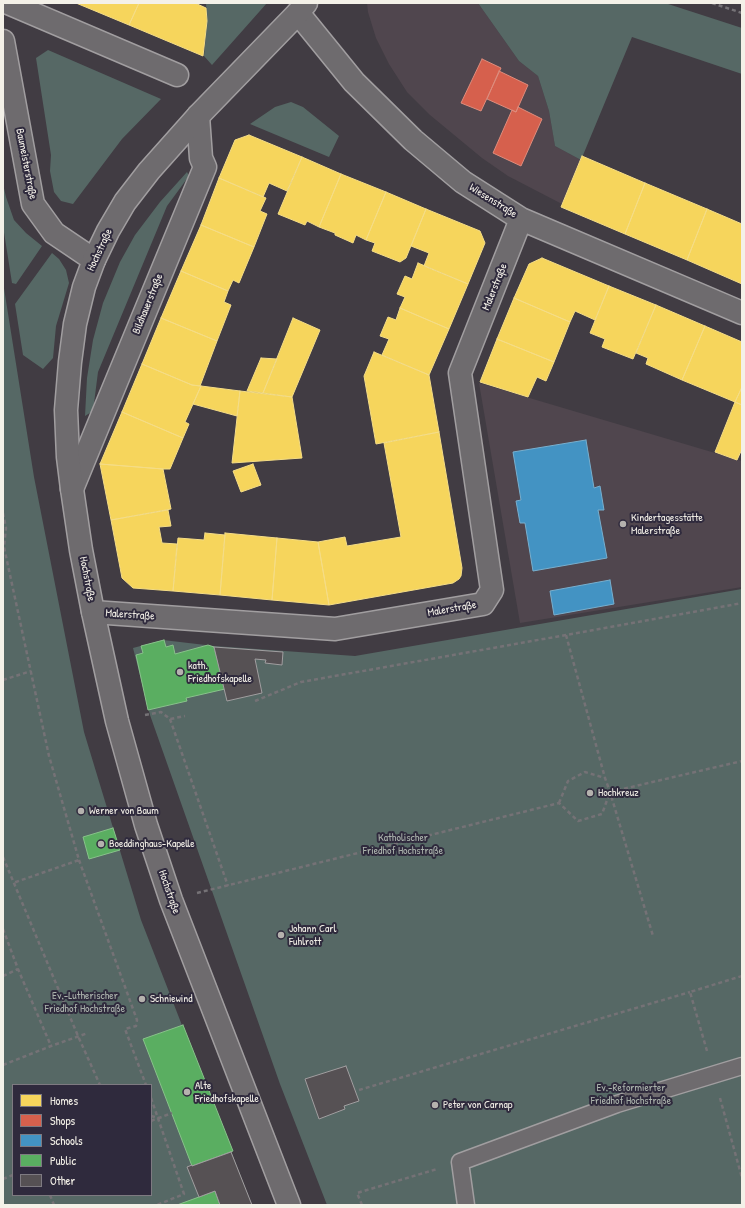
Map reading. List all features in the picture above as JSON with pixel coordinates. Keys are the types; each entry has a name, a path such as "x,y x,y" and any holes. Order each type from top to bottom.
{"street":[{"path":"8,3 177,75"},
{"name":"Hochstraße","path":"288,1205 171,900 146,825 117,721 81,550 68,457 66,410 75,324 84,287 94,260 108,231 126,202 149,171 223,89 302,8"},
{"name":"Wiesenstraße","path":"302,8 354,82 413,140 463,182 521,219 742,313"},
{"name":"Baumeisterstraße","path":"3,41 33,204 54,233 94,260"},
{"name":"Bildhauerstraße","path":"72,489 205,167 201,158 198,116"},
{"name":"Malerstraße","path":"93,612 335,629 483,604 492,590 460,374 521,219"}],"lane":[{"path":"466,1205 460,1162 617,1104 742,1066"}],"path":[{"path":"712,3 742,13"},
{"path":"3,513 6,528 4,547 49,756 79,860 137,1020 136,1026 125,1029 146,1084"},
{"path":"255,701 301,682 742,603"},
{"path":"566,635 605,778 653,936"},
{"path":"3,680 31,671"},
{"path":"117,721 161,712 170,719 228,886"},
{"path":"170,719 185,716"},
{"path":"610,792 742,760"},
{"path":"559,804 568,781 585,772 605,778"},
{"path":"559,804 578,821 602,814 610,792"},
{"path":"171,900 559,804"},
{"path":"3,857 4,863 100,1084"},
{"path":"13,882 79,860"},
{"path":"3,929 18,970 51,1046"},
{"path":"3,976 18,970"},
{"path":"359,1090 742,976"},
{"path":"690,992 742,1178"},
{"path":"3,1065 88,1033"},
{"path":"152,1100 184,1194 157,1205"},
{"path":"152,1121 172,1113"},
{"path":"152,1116 159,1118"},
{"path":"362,1205 357,1193 460,1162"}],"shaded area":[{"path":"367,3 478,3 519,61 538,76 549,111 555,146 581,160 562,204 508,176 482,158 430,115 407,92 389,64 376,38 368,12"},
{"name":"Kindertagesstätte Malerstraße","path":"479,383 742,461 742,587 520,623"}],"green space":[{"path":"206,3 267,3 212,65 204,56 207,21"},
{"path":"478,3 665,3 742,28 742,74 632,37 581,160 555,146 549,111 538,76 519,61"},
{"path":"48,50 161,99 122,139 73,204 61,201 54,192 50,171 51,155 36,58"},
{"path":"291,102 303,107 339,136 329,157 250,124 275,107"},
{"path":"187,172 189,176 167,206 98,372 93,411 85,416 87,378 93,340 103,303 120,262 135,235 160,202"},
{"path":"3,184 14,220 26,233 42,246 16,284 12,283 3,226"},
{"path":"52,253 59,259 66,270 69,283 56,326 53,358 43,369 23,355 15,304"},
{"name":"Ev.-Lutherischer Friedhof Hochstraße","path":"3,282 34,477 84,732 141,920 252,1205 3,1205"},
{"name":"Katholischer Friedhof Hochstraße","path":"742,589 742,1205 327,1205 280,1084 150,715 133,648 163,640 214,646 355,656"}],"building: Homes":[{"path":"76,3 139,3 129,25"},
{"path":"139,3 195,3 206,8 207,21 203,56 129,25"},
{"path":"249,135 302,157 287,191 269,183 263,197 219,178 235,140"},
{"path":"582,156 645,183 625,234 561,207"},
{"path":"302,157 341,174 319,227 307,221 305,225 278,214"},
{"path":"341,174 386,192 366,240 356,235 353,243 335,235 335,233 319,227"},
{"path":"219,178 266,198 260,211 267,214 254,247 201,225"},
{"path":"645,183 707,209 687,260 625,234"},
{"path":"386,192 426,209 406,258 400,262 372,251 375,243 366,240"},
{"path":"426,209 480,231 485,243 468,284 424,266 429,253 411,246"},
{"path":"707,209 742,224 742,284 687,260"},
{"path":"201,225 254,247 239,283 233,280 228,291 181,271"},
{"path":"542,258 609,286 595,320 575,311 570,322 514,298 529,264"},
{"path":"418,263 468,284 449,329 400,308 405,297 397,294 405,276 412,279"},
{"path":"181,271 228,291 224,302 231,305 217,341 161,318"},
{"path":"609,286 656,305 633,359 602,347 605,339 590,333"},
{"path":"514,298 570,322 554,362 497,339"},
{"path":"656,305 705,326 682,380 646,364 648,358 636,353"},
{"path":"400,308 449,329 429,375 382,355 389,339 380,336 388,317 396,320"},
{"path":"161,318 217,341 200,386 192,385 142,364"},
{"path":"293,318 320,330 292,397 263,393"},
{"path":"705,326 742,342 742,387 735,402 682,380"},
{"path":"497,339 554,362 546,381 537,377 528,397 480,382"},
{"path":"374,352 429,375 439,432 376,444 364,376"},
{"path":"261,358 277,359 263,393 247,391"},
{"path":"142,364 192,385 201,386 185,422 189,424 183,438 122,412"},
{"path":"201,386 240,391 237,416 193,404"},
{"path":"742,387 742,405 735,402"},
{"path":"240,391 292,397 302,458 232,463"},
{"path":"735,402 742,405 742,449 737,460 715,452"},
{"path":"122,412 183,438 170,469 100,464"},
{"path":"439,432 462,568 461,576 453,583 329,605 318,542 345,537 347,546 401,537 384,443"},
{"path":"100,464 163,469 171,509 111,520"},
{"path":"253,464 261,485 241,492 233,471"},
{"path":"168,510 171,526 159,527 162,543 177,544 173,591 133,588 122,578 111,520"},
{"path":"205,533 225,535 220,595 173,591 178,538 204,540"},
{"path":"225,533 277,538 272,600 220,595"},
{"path":"277,538 318,542 329,605 272,600"}],"building: Shops":[{"path":"482,59 501,68 481,111 461,103"},
{"path":"499,71 528,85 516,112 487,99"},
{"path":"518,107 542,119 521,166 493,153 512,110 516,112"}],"building: Schools":[{"path":"586,440 594,488 600,486 604,510 598,510 607,558 533,571 525,523 520,523 516,501 521,500 513,452"},
{"path":"610,580 614,604 554,615 550,591"}],"building: Public":[{"name":"kath. Friedhofskapelle","path":"164,640 166,647 173,645 175,654 208,645 214,647 225,689 186,698 187,701 148,710 136,655 143,653 141,646"},
{"name":"Boeddinghaus-Kapelle","path":"113,828 120,850 89,859 83,837"},
{"name":"Alte Friedhofskapelle","path":"183,1025 233,1151 192,1166 143,1039"},
{"path":"215,1191 220,1205 177,1205 199,1197"}],"building: Other":[{"path":"214,647 283,652 282,665 265,663 266,660 255,659 262,693 227,701"},
{"path":"346,1066 359,1101 344,1106 345,1109 319,1119 305,1079"},
{"path":"231,1152 252,1205 220,1205 215,1191 199,1197 187,1167"}],"place":[{"name":"Kindertagesstätte Malerstraße","path":"623,524"},
{"name":"kath. Friedhofskapelle","path":"180,672"},
{"name":"Hochkreuz","path":"590,793"},
{"name":"Werner von Baum","path":"81,811"},
{"name":"Boeddinghaus-Kapelle","path":"101,844"},
{"name":"Johann Carl Fuhlrott","path":"281,935"},
{"name":"Schniewind","path":"142,999"},
{"name":"Alte Friedhofskapelle","path":"187,1092"},
{"name":"Peter von Carnap","path":"435,1105"}],"park label":[{"name":"Ev.-Reformierter Friedhof Hochstraße","path":"631,1094"}]}
